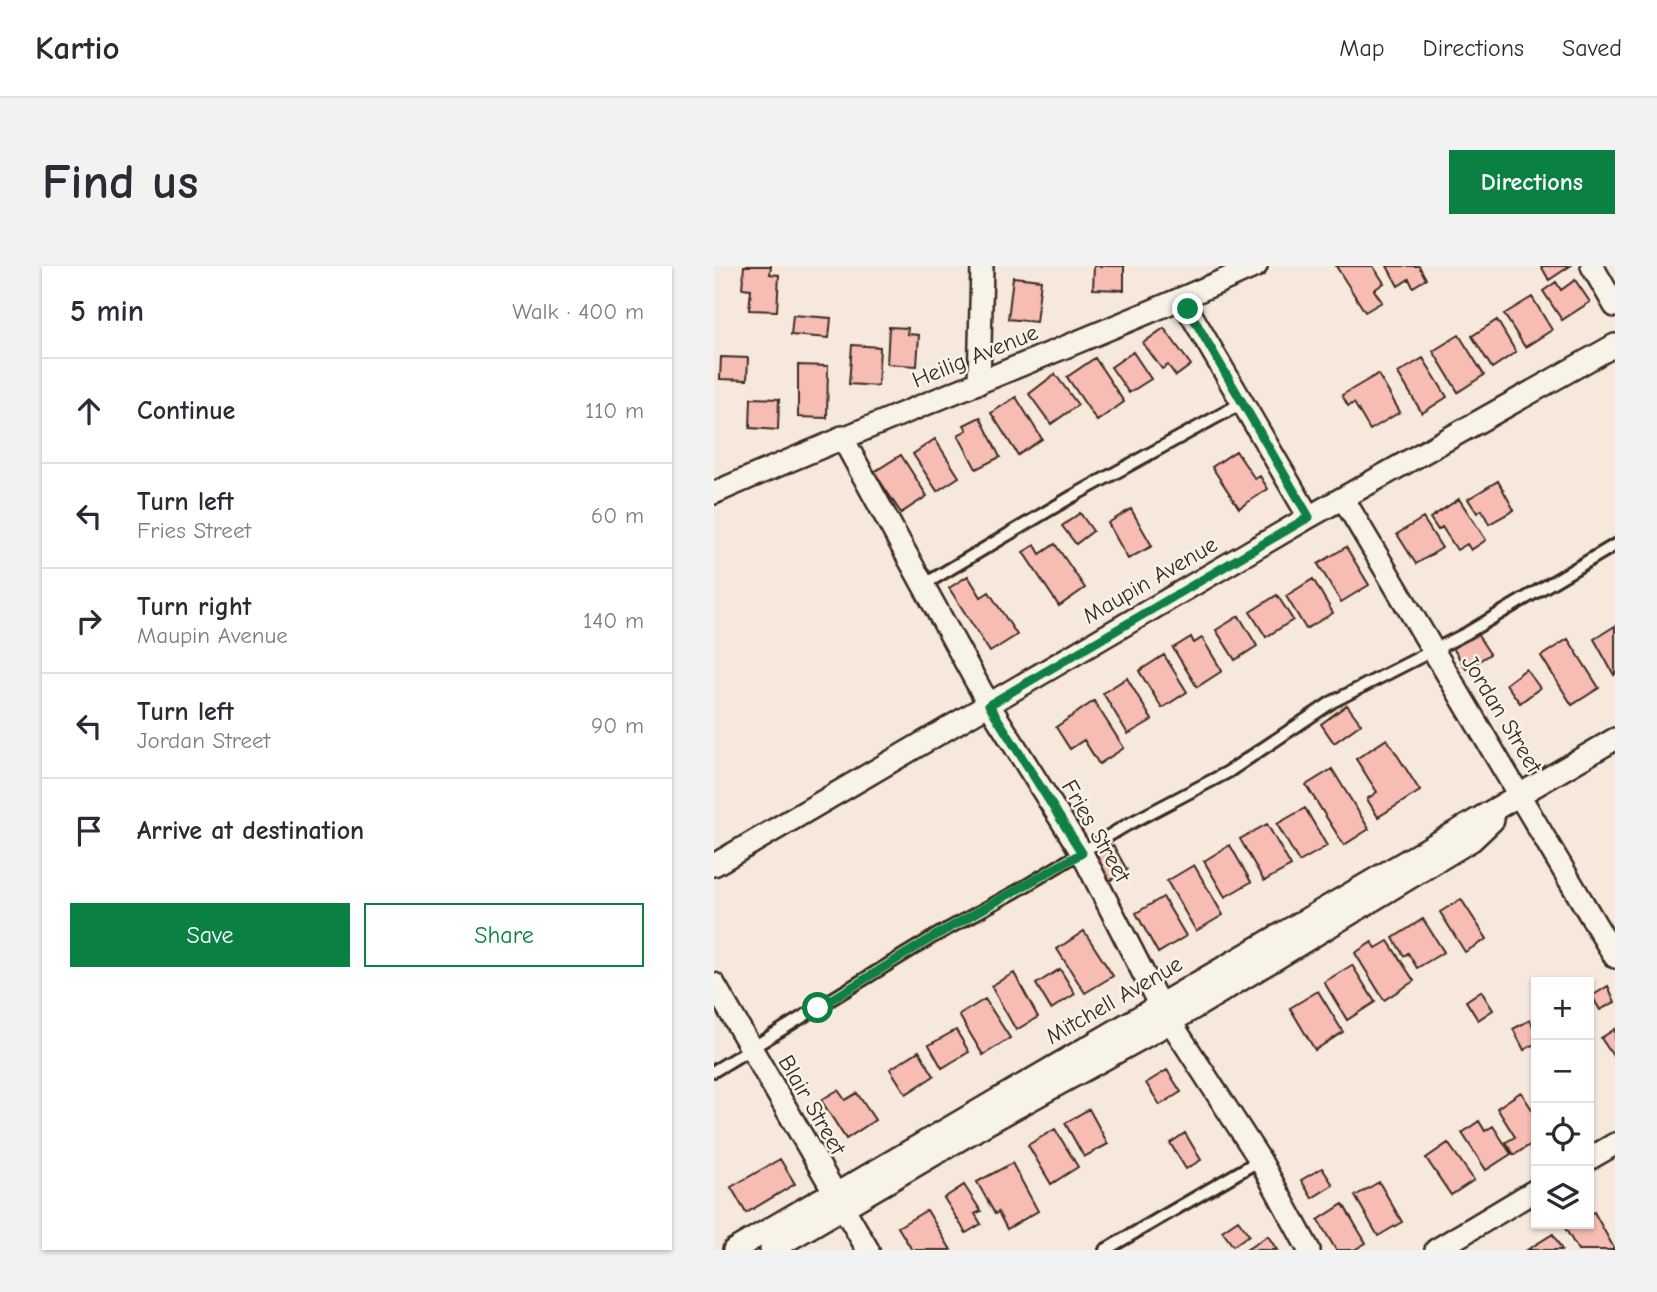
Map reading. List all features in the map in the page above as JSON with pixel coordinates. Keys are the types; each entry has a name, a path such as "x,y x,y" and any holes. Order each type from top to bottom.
{"street":[{"path":"979,383 982,266"},
{"name":"Heilig Avenue","path":"714,493 842,436 979,383 1256,266"},
{"path":"1592,266 1615,306"},
{"path":"1182,299 1309,517"},
{"name":"Maupin Avenue","path":"714,865 1309,517 1615,345"},
{"name":"Fries Street","path":"842,436 989,705 1082,853 1159,1004 1260,1160 1309,1250"},
{"name":"Jordan Street","path":"1343,498 1615,957"},
{"name":"Mitchell Avenue","path":"771,1250 840,1201 1159,1004 1615,739"},
{"name":"Mitchell Avenue","path":"734,1250 821,1199 840,1201 1171,1022 1472,840 1520,795"},
{"name":"Blair Street","path":"714,984 868,1250"},
{"path":"1594,1156 1615,1144"},
{"path":"1436,1250 1531,1194"}],"lane":[{"path":"923,585 1073,496 1242,403"},
{"path":"714,1071 933,937 1125,826 1228,772 1332,702 1467,632 1615,545"},
{"path":"1105,1250 1260,1160"}],"building":[{"path":"744,266 771,266 770,274 779,275 777,311 749,310 751,289 742,288"},
{"path":"1094,266 1124,266 1124,290 1093,289"},
{"path":"1336,266 1373,266 1384,283 1374,290 1382,302 1365,312"},
{"path":"1387,266 1419,266 1426,279 1413,287 1409,279 1398,286"},
{"path":"1541,266 1570,266 1549,280"},
{"path":"1013,277 1041,280 1036,322 1008,319"},
{"path":"1575,280 1590,302 1562,320 1543,291 1556,282 1561,290"},
{"path":"1532,297 1552,330 1525,347 1504,314"},
{"path":"793,315 831,318 829,338 791,335"},
{"path":"1497,320 1516,352 1492,368 1472,336"},
{"path":"889,327 908,328 907,334 919,335 917,366 887,364"},
{"path":"1164,328 1191,365 1176,376 1168,365 1162,369 1143,343"},
{"path":"1459,335 1484,375 1458,392 1433,351"},
{"path":"852,345 880,347 878,386 849,384"},
{"path":"1133,352 1151,379 1129,393 1111,367"},
{"path":"721,357 748,358 747,380 720,379"},
{"path":"1095,358 1124,402 1097,421 1067,377"},
{"path":"1423,358 1447,397 1422,413 1398,373"},
{"path":"798,365 828,366 827,418 798,417"},
{"path":"1055,374 1078,405 1051,424 1029,394"},
{"path":"1378,374 1400,412 1370,430 1354,403 1348,406 1342,395"},
{"path":"1016,397 1042,439 1018,455 991,413"},
{"path":"751,398 779,399 778,430 750,428"},
{"path":"980,417 1000,457 976,469 958,435 967,430 964,425"},
{"path":"935,439 959,477 937,491 913,454"},
{"path":"1236,451 1255,479 1260,476 1268,489 1239,508 1212,467"},
{"path":"901,455 927,496 901,513 874,472"},
{"path":"1498,481 1514,510 1489,524 1482,510 1477,513 1468,499"},
{"path":"1459,499 1486,540 1471,550 1467,544 1457,550 1442,527 1438,530 1430,518"},
{"path":"1131,509 1152,546 1128,559 1108,523"},
{"path":"1080,513 1093,531 1076,544 1062,526"},
{"path":"1423,518 1442,548 1416,564 1397,534"},
{"path":"1055,544 1085,588 1059,606 1023,552 1035,545 1040,554"},
{"path":"1346,547 1369,585 1341,602 1318,564"},
{"path":"968,576 981,597 989,592 1017,635 990,652 949,588"},
{"path":"1313,579 1333,613 1306,629 1286,596"},
{"path":"1277,595 1293,620 1266,637 1250,612"},
{"path":"1239,616 1257,646 1235,660 1216,630"},
{"path":"1615,626 1615,674 1614,675 1594,639"},
{"path":"1477,634 1490,654 1466,669 1453,648"},
{"path":"1191,637 1194,643 1202,638 1222,671 1197,687 1173,648"},
{"path":"1568,639 1599,688 1572,705 1541,656"},
{"path":"1164,655 1187,692 1162,708 1139,671"},
{"path":"1526,669 1540,688 1520,703 1506,684"},
{"path":"1127,678 1152,720 1128,734 1103,693"},
{"path":"1094,701 1124,748 1099,764 1084,740 1070,749 1056,727"},
{"path":"1347,705 1361,724 1334,743 1321,724"},
{"path":"1387,739 1420,791 1378,817 1367,799 1377,792 1356,759"},
{"path":"1332,769 1369,829 1344,845 1306,785"},
{"path":"1305,808 1327,846 1299,862 1277,824"},
{"path":"1267,824 1291,866 1264,881 1240,839"},
{"path":"1113,845 1127,870 1109,881 1094,856"},
{"path":"1230,845 1251,882 1225,897 1204,861"},
{"path":"1194,865 1223,915 1196,931 1167,881"},
{"path":"1163,897 1186,936 1158,953 1136,913"},
{"path":"1461,899 1487,939 1465,952 1440,912"},
{"path":"1423,919 1444,952 1417,968 1408,953 1404,956 1393,938"},
{"path":"1084,931 1113,976 1085,993 1057,949"},
{"path":"1388,941 1414,981 1384,1000 1355,953 1372,942 1376,948"},
{"path":"1352,965 1375,1002 1347,1020 1324,982"},
{"path":"1060,969 1075,994 1051,1009 1036,984"},
{"path":"1014,973 1038,1017 1016,1030 991,986"},
{"path":"1608,986 1615,1002 1600,1010 1594,995"},
{"path":"1318,991 1343,1032 1315,1050 1290,1008"},
{"path":"1481,991 1493,1010 1478,1020 1466,1001"},
{"path":"985,999 1010,1038 983,1055 959,1015"},
{"path":"1530,1020 1531,1046 1524,1050 1513,1029"},
{"path":"1615,1029 1615,1059 1601,1038"},
{"path":"956,1030 969,1052 942,1068 929,1045"},
{"path":"919,1051 934,1076 906,1094 890,1069"},
{"path":"1167,1070 1181,1092 1160,1105 1146,1083"},
{"path":"838,1090 845,1100 857,1093 875,1120 846,1139 821,1100"},
{"path":"1521,1092 1531,1108 1531,1144 1514,1155 1506,1142 1515,1137 1497,1108"},
{"path":"1089,1109 1108,1144 1084,1157 1065,1123"},
{"path":"1479,1121 1485,1131 1493,1126 1511,1154 1486,1170 1462,1133"},
{"path":"1055,1129 1078,1167 1051,1184 1028,1145"},
{"path":"1185,1133 1201,1160 1186,1169 1170,1143"},
{"path":"1448,1143 1474,1180 1451,1195 1426,1158"},
{"path":"780,1159 795,1184 746,1213 731,1187"},
{"path":"1012,1163 1038,1211 1007,1229 977,1182"},
{"path":"1322,1168 1333,1185 1312,1198 1301,1180"},
{"path":"1379,1182 1402,1222 1378,1236 1355,1196"},
{"path":"964,1185 981,1211 975,1214 981,1224 966,1233 944,1198"},
{"path":"1343,1204 1366,1243 1354,1250 1336,1250 1318,1220"},
{"path":"927,1210 951,1250 912,1250 898,1227"},
{"path":"1594,1212 1615,1250 1578,1250 1566,1229 1594,1229"},
{"path":"1238,1220 1249,1235 1233,1246 1222,1231"},
{"path":"1553,1234 1562,1250 1527,1250"},
{"path":"1268,1236 1277,1250 1246,1250"}],"route":[{"path":"818,1008 933,937 1082,853 989,705 1309,517 1188,309"}]}
